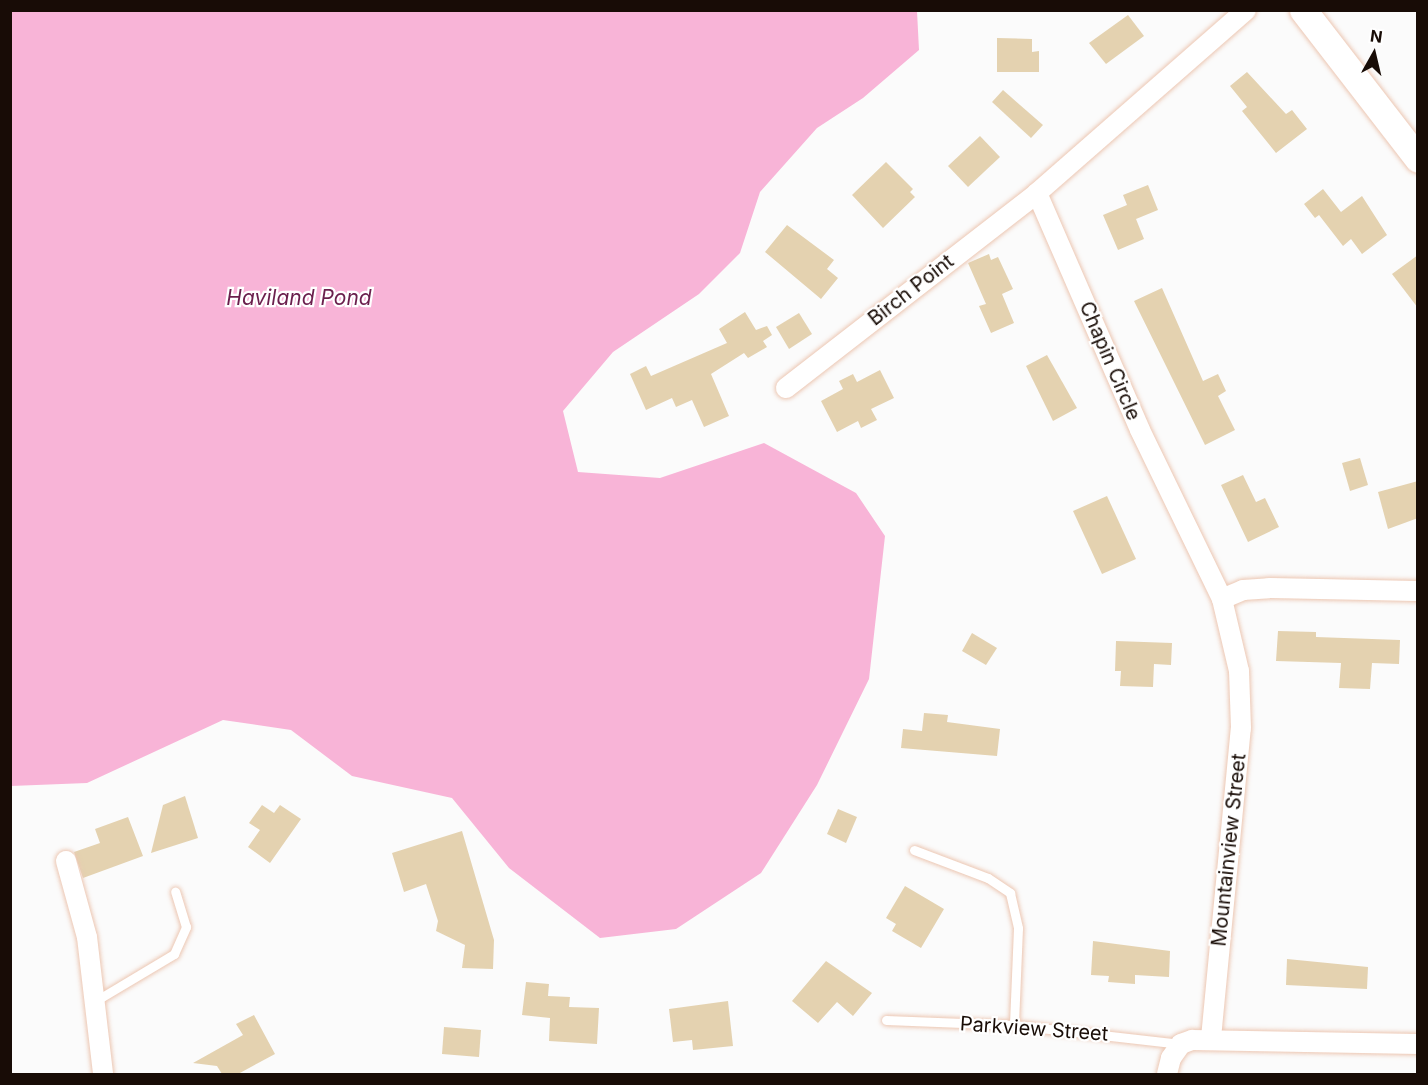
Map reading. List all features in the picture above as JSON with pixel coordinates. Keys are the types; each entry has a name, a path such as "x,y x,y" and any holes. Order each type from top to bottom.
{"main road":[{"path":"1303,10 1418,159"}],"street":[{"path":"1037,193 1246,10"},
{"name":"Birch Point","path":"786,388 1037,193"},
{"name":"Chapin Circle","path":"1037,193 1140,430 1222,599"},
{"path":"1222,599 1243,590 1269,588 1418,591"},
{"name":"Mountainview Street","path":"1211,1038 1241,728 1239,671 1222,599"},
{"path":"66,861 87,937 97,1000 103,1074"},
{"path":"1167,1074 1181,1044 1211,1038 1418,1044"}],"lane":[{"path":"914,850 988,878 1010,893 1018,928 1014,1025"},
{"path":"97,1000 174,954 186,927 175,892"},
{"name":"Parkview Street","path":"886,1020 1014,1025 1181,1044"}],"water":[{"name":"Haviland Pond","path":"10,11 917,11 919,50 863,98 817,128 760,192 740,253 699,294 613,352 563,411 578,472 660,478 764,443 856,493 885,536 869,679 817,785 761,873 676,929 600,938 509,868 452,798 352,776 291,730 223,720 87,783 11,786"}],"building":[{"path":"1128,15 1144,36 1106,64 1089,43"},
{"path":"997,38 1032,39 1032,52 1039,51 1039,72 997,72"},
{"path":"1247,72 1286,114 1292,110 1307,129 1276,153 1242,111 1247,107 1230,86"},
{"path":"1003,90 1043,125 1031,138 992,102"},
{"path":"980,136 1000,157 968,187 948,166"},
{"path":"886,162 913,189 910,192 915,197 883,228 852,195"},
{"path":"1148,185 1158,210 1136,219 1144,239 1118,250 1103,215 1127,205 1123,195"},
{"path":"1323,189 1341,212 1362,196 1387,235 1362,254 1351,239 1343,246 1319,215 1315,218 1304,204"},
{"path":"787,225 834,260 827,269 838,278 821,299 765,252"},
{"path":"989,254 991,260 998,257 1013,289 1002,294 1014,323 991,333 979,306 986,304 968,263"},
{"path":"1418,255 1418,308 1392,274"},
{"path":"1162,288 1203,381 1218,374 1226,391 1218,396 1235,430 1205,445 1134,301"},
{"path":"745,312 756,330 767,326 772,335 763,341 767,347 748,358 744,353 711,374 729,416 704,427 692,400 676,407 672,398 646,410 630,374 646,366 651,376 727,343 719,329"},
{"path":"799,313 812,334 789,349 776,327"},
{"path":"1047,355 1077,408 1053,421 1026,366"},
{"path":"880,370 894,398 871,409 877,420 861,428 858,421 837,432 821,401 843,389 839,381 853,374 857,382"},
{"path":"1360,458 1368,485 1350,491 1342,463"},
{"path":"1243,475 1256,502 1265,498 1279,527 1248,542 1221,485"},
{"path":"1418,481 1418,518 1388,529 1378,492"},
{"path":"1107,496 1136,559 1102,574 1073,511"},
{"path":"1278,631 1316,632 1316,637 1400,640 1399,664 1372,663 1370,689 1339,688 1341,663 1276,661"},
{"path":"972,633 997,648 986,665 962,651"},
{"path":"1116,641 1172,643 1171,665 1154,664 1153,687 1120,686 1121,671 1115,671"},
{"path":"924,713 948,715 947,722 1000,729 997,756 901,748 903,729 922,731"},
{"path":"185,796 198,838 151,853 163,805"},
{"path":"262,805 274,813 280,805 301,819 270,863 248,847 260,830 249,823"},
{"path":"838,809 857,817 846,843 827,834"},
{"path":"128,817 143,856 83,878 74,852 100,843 95,829"},
{"path":"462,831 494,940 493,969 462,968 465,945 436,931 438,921 426,884 404,892 392,853"},
{"path":"905,886 944,909 921,948 892,931 896,924 886,918"},
{"path":"1093,941 1170,951 1169,977 1135,975 1135,984 1108,982 1109,976 1091,975"},
{"path":"1287,959 1368,967 1367,989 1286,985"},
{"path":"826,961 872,993 853,1016 837,1002 818,1023 792,1001"},
{"path":"526,982 549,984 548,996 570,997 569,1007 599,1008 597,1044 549,1041 550,1018 522,1015"},
{"path":"728,1001 733,1046 693,1050 692,1040 673,1042 669,1009"},
{"path":"254,1015 275,1054 238,1074 222,1074 217,1066 193,1063 243,1035 236,1024"},
{"path":"444,1027 481,1030 479,1057 442,1054"}]}
